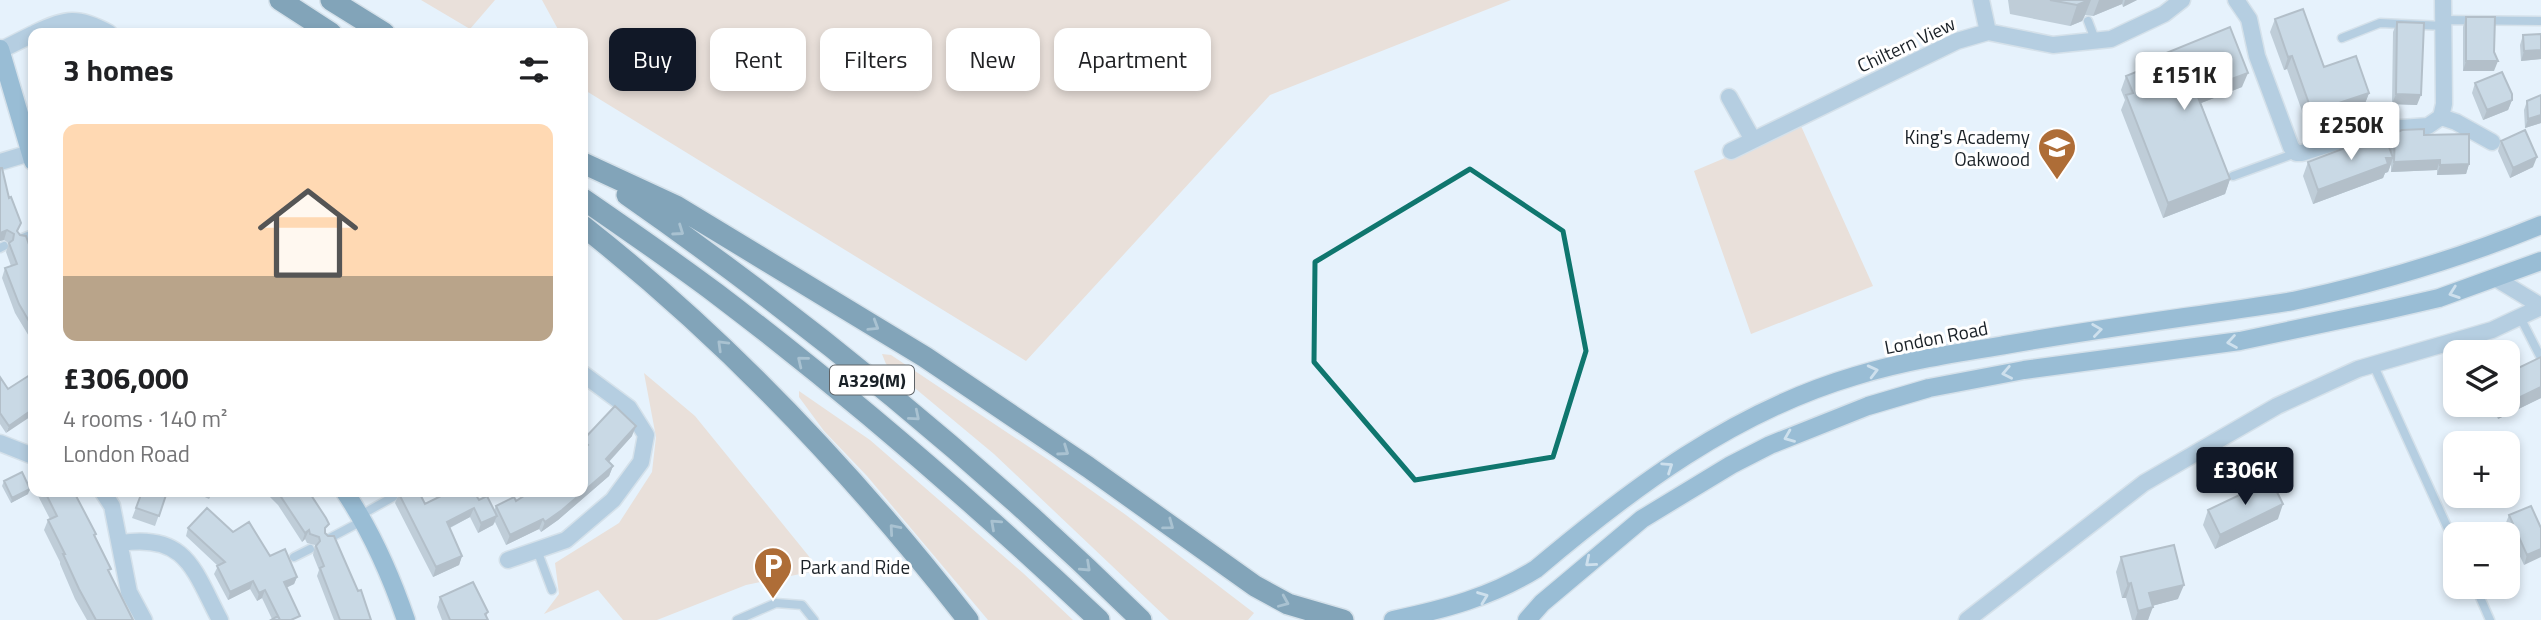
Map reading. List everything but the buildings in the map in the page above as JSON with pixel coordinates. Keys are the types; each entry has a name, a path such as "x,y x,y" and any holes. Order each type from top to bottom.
{"highway":[{"path":"280,0 323,28"},
{"path":"331,0 376,28"},
{"name":"A329(M)","path":"588,165 676,206 925,357 1078,460 1255,586 1288,604 1343,620"},
{"name":"A329(M)","path":"588,167 704,248 884,390 1015,502 1141,620"},
{"name":"A329(M)","path":"588,203 716,293 839,391 945,479 1099,620"},
{"path":"588,230 640,272 739,362 862,492 968,620"}],"main road":[{"path":"0,50 28,144"},
{"name":"London Road","path":"1393,620 1457,606 1500,590 1536,569 1601,515 1691,451 1783,404 1854,376 1972,350 2293,301 2336,292 2499,243 2541,225"},
{"path":"1527,620 1542,603 1642,519 1770,444 1868,406 1929,388 2024,370 2240,341 2439,298 2541,261"},
{"path":"348,497 391,580 405,620"}],"street":[{"path":"1981,0 1988,32"},
{"name":"Chiltern View","path":"1731,151 1957,41 1988,32 2053,45 2096,42 2139,28 2182,0"},
{"path":"2236,0 2249,19 2257,56 2296,153 2374,130 2428,126 2441,117 2444,104 2443,0"},
{"path":"45,28 77,20 90,22 100,28"},
{"path":"0,50 28,37"},
{"path":"1729,97 1752,140"},
{"path":"2441,117 2456,122 2492,142"},
{"path":"0,162 28,158"},
{"path":"2495,278 2541,307"},
{"path":"2518,292 2522,300 2520,317"},
{"path":"1967,620 1985,615 2144,484 2277,406 2373,365 2492,330 2541,307"},
{"path":"508,560 566,540 613,500 641,462 646,435 629,408 588,378"},
{"path":"0,443 28,454"},
{"path":"106,497 112,506 121,543 129,592 144,620"},
{"path":"121,543 153,542 178,550 190,562 220,620"}],"lane":[{"path":"2088,21 2096,42"},
{"path":"2342,38 2380,23 2541,21"},
{"path":"2233,176 2296,153"},
{"path":"20,240 28,236"},
{"path":"2520,317 2541,358"},
{"path":"2373,365 2445,522"},
{"path":"328,539 393,497"},
{"path":"293,557 310,549"},
{"path":"537,550 552,590"},
{"path":"2481,599 2490,620"},
{"path":"737,620 776,603 802,605 814,620"}],"highlighted area":[{"path":"1470,169 1563,231 1586,351 1553,457 1415,480 1314,362 1315,262"}],"shaded area":[{"path":"421,0 495,0 468,28"},
{"path":"542,0 1511,0 1270,95 1026,361 588,92 588,28 557,28"},
{"path":"1801,126 1873,286 1751,334 1694,171"},
{"path":"882,354 891,355 1050,461 1126,515 1254,613 1248,620 1169,620 994,454 886,364"},
{"path":"644,373 695,416 820,570 746,585 657,620 623,620 598,590 544,614 559,594 555,563 619,523 652,472 656,437"},
{"path":"799,391 870,440 1073,620 988,620 867,476 824,431 799,397"}],"place":[{"name":"King's Academy Oakwood","path":"2057,181"},
{"name":"Park and Ride","path":"773,600"}]}
